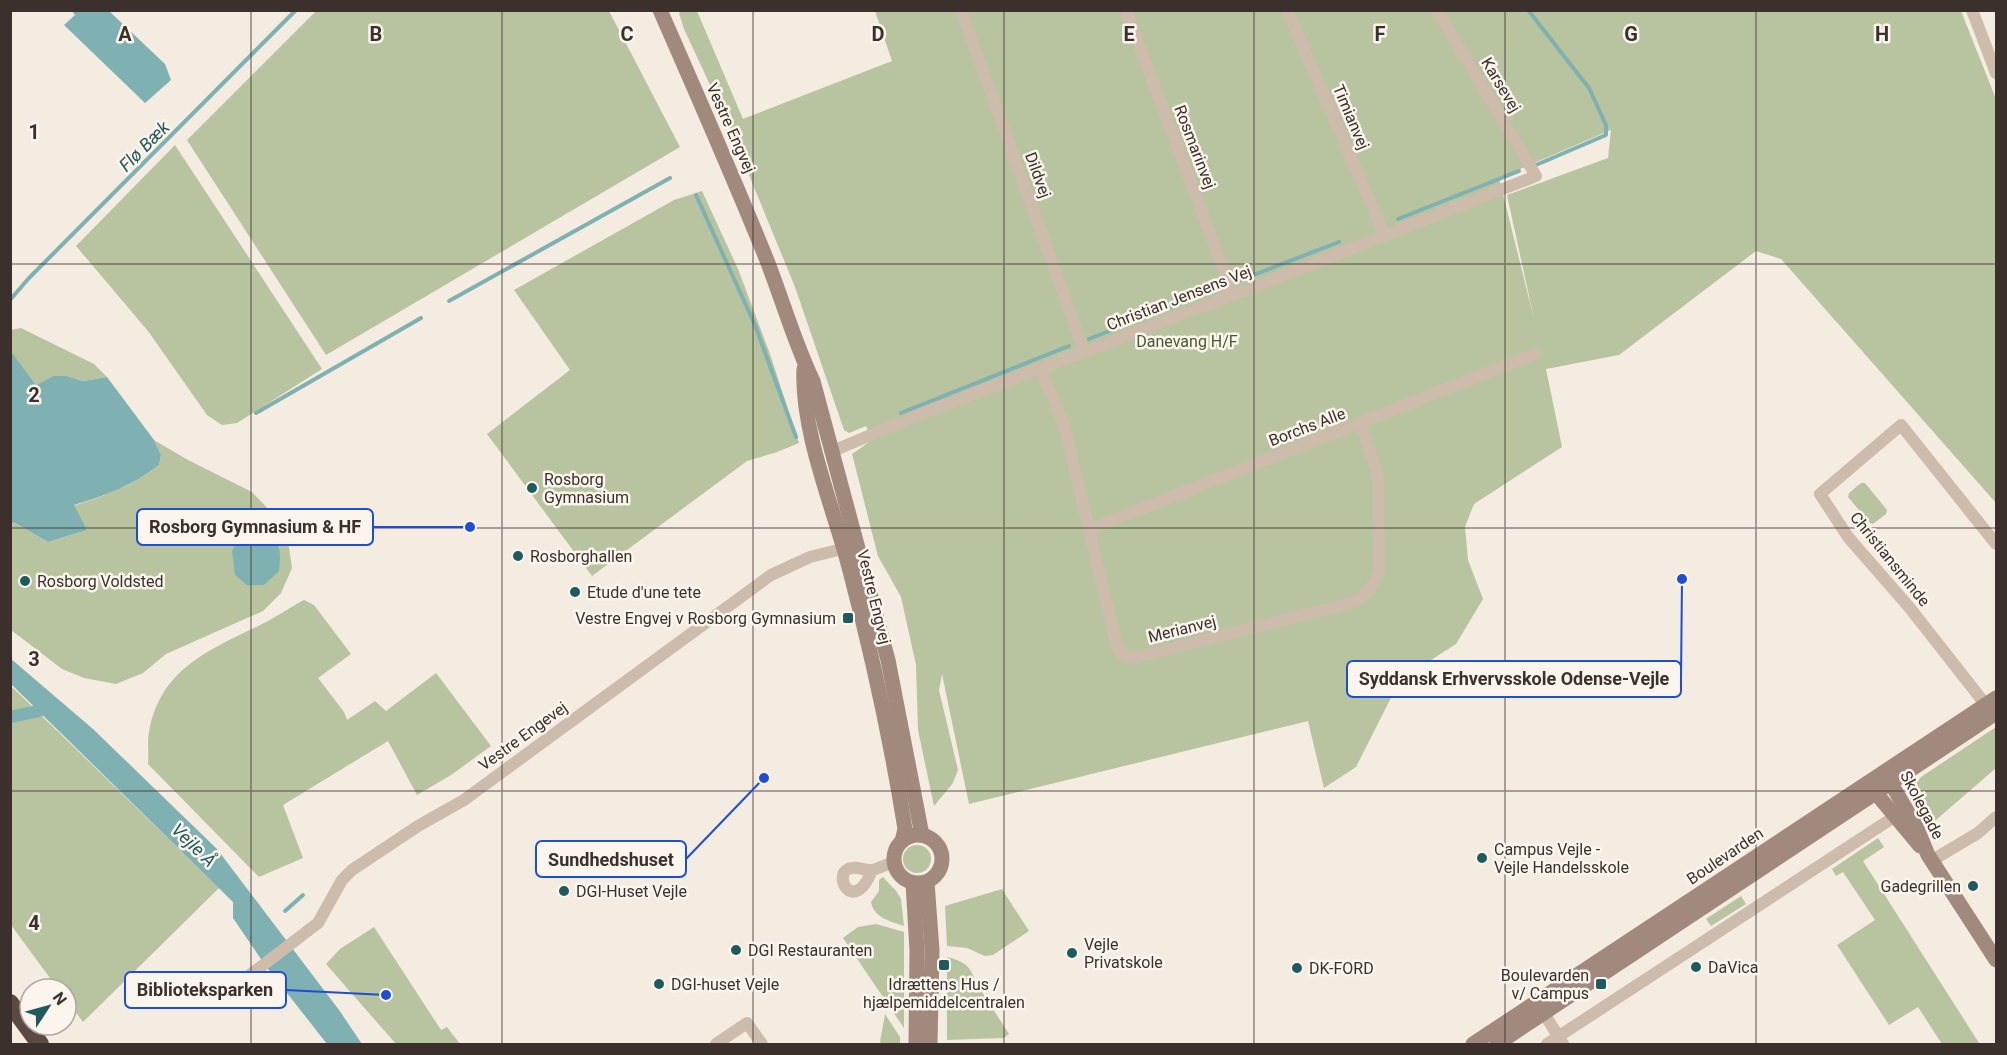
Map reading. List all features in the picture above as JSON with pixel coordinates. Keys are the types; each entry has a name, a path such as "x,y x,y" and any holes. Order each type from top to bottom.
{"highway":[{"path":"10,1003 40,1044"}],"street":[{"name":"Vestre Engvej","path":"660,10 738,187 804,363 813,381 833,451 886,720 905,829 902,841"},
{"name":"Dildvej","path":"961,10 1084,351"},
{"name":"Rosmarinvej","path":"1126,10 1233,295"},
{"name":"Timianvej","path":"1287,10 1384,236"},
{"name":"Karsevej","path":"1437,10 1536,176"},
{"path":"1972,10 1996,73"},
{"name":"Christian Jensens Vej","path":"833,451 1040,368 1536,176"},
{"name":"Borchs Alle","path":"1090,529 1535,354"},
{"name":"Vestre Engvej","path":"804,363 808,421 888,660 922,835"},
{"name":"Merianvej","path":"1040,368 1064,425 1117,646 1123,654 1133,658 1355,602 1366,595 1379,572 1378,477 1361,424"},
{"name":"Christiansminde","path":"1993,706 1848,537 1820,494 1901,425 1996,544"},
{"name":"Vestre Engevej","path":"233,988 318,923 342,880 352,870 418,826 464,800 727,605 771,575 810,557 851,547"},
{"name":"Boulevarden","path":"1473,1044 1540,1007 1993,706"},
{"name":"Skolegade","path":"1888,777 1916,826 1930,858"},
{"name":"Skolegade","path":"1871,788 1930,858 1996,960"},
{"path":"1547,1044 1561,1041 1894,816"},
{"name":"Skolegade","path":"1930,858 1978,833 1996,817"},
{"path":"922,835 933,840 942,855 941,868 933,878 920,882 902,878 894,862 895,850 902,841 911,836 922,835"},
{"path":"872,870 894,862"},
{"path":"916,1044 920,882"},
{"path":"920,882 932,950 930,1044"},
{"path":"1540,1007 1561,1041"},
{"name":"Boulevarden","path":"1497,1044 1540,1007"},
{"path":"716,1044 747,1023 762,1044"}],"green space":[{"path":"316,11 609,11 680,147 326,355 187,140"},
{"name":"Danevang H/F","path":"697,11 743,119 892,61 875,11 1961,11 1996,99 1996,503 1781,259 1756,251 1619,355 1546,369 1562,447 1474,504 1465,527 1468,560 1483,599 1456,644 1400,680 1356,767 1324,788 1308,721 969,804 942,674 939,690 958,770 953,783 934,806 918,730 916,665 901,597 878,556 852,454 872,440 866,426 849,433 844,430 795,287 726,119 684,29 679,13","holes":["1611,130 1608,158 1507,195 1534,319 1499,178"]},
{"path":"175,145 322,369 237,423 222,425 207,415 148,331 76,246"},
{"path":"702,191 738,269 770,354 799,443 747,461 592,576 487,434 570,370 514,290 674,200"},
{"path":"21,328 94,364 107,377 83,381 67,376 36,385 11,354 11,330"},
{"path":"154,440 252,492 277,518 288,541 292,568 281,593 263,611 166,654 143,673 116,684 84,678 62,669 11,630 10,522 48,542 87,530 73,506 118,489 159,465 161,455"},
{"path":"1861,483 1865,483 1887,510 1886,514 1873,524 1848,497 1849,493"},
{"path":"304,600 314,605 351,654 318,678 344,712 347,720 375,701 386,711 436,673 491,746 451,775 417,795 388,741 283,805 303,858 259,877 148,764 149,732 155,710 164,692 190,664 205,653"},
{"path":"10,685 219,888 83,1022 78,1015 78,977 49,977 11,925"},
{"path":"1996,727 1996,768 1929,826 1911,793 1912,787 1921,777"},
{"path":"1878,838 1884,847 1863,861 1979,1043 1977,1044 1942,1044 1918,1007 1889,1025 1837,945 1875,920 1843,872 1836,876 1832,869"},
{"path":"917,845 927,849 931,859 927,869 917,873 907,869 903,859 907,849"},
{"path":"883,877 901,899 904,926 883,918 875,912 871,902 879,891 879,880"},
{"path":"1002,889 1029,931 993,955 985,956 967,948 947,946 945,906"},
{"path":"1741,896 1746,904 1711,926 1706,919"},
{"path":"876,924 904,932 904,1028 843,938 858,927"},
{"path":"374,927 441,1030 447,1027 460,1044 396,1044 326,964 340,949"},
{"path":"947,957 961,962 971,971 1009,1034 1004,1038 947,1040"},
{"path":"885,1014 900,1037 900,1044 880,1042"}],"water":[{"path":"72,11 109,11 165,64 171,80 145,103 64,25 75,15"},
{"path":"12,353 36,385 54,376 67,376 83,381 107,377 154,440 161,455 159,465 129,484 74,505 87,530 48,542 11,522"},
{"path":"259,526 278,545 279,571 264,585 247,585 235,575 232,551 243,531"},
{"name":"Vejle Å","path":"10,658 93,729 217,849 339,1010 362,1044 327,1044 265,965 233,918 233,902 11,684"}],"waterway":[{"name":"Flø Bæk","path":"10,300 29,278 296,10"},
{"path":"1528,10 1589,88 1606,125 1606,135 1536,165"},
{"path":"1398,219 1519,171"},
{"path":"449,301 670,178"},
{"path":"696,195 755,325 796,437"},
{"path":"1235,282 1339,242"},
{"path":"1089,339 1216,289"},
{"path":"256,413 421,318"},
{"path":"901,413 1069,346"},
{"path":"10,717 39,711 50,705"},
{"path":"285,911 303,895"}],"place":[{"name":"Rosborg Gymnasium","path":"532,488"},
{"name":"Rosborg Gymnasium & HF","path":"470,527"},
{"name":"Rosborghallen","path":"518,556"},
{"name":"Syddansk Erhvervsskole Odense-Vejle","path":"1682,579"},
{"name":"Rosborg Voldsted","path":"25,581"},
{"name":"Etude d'une tete","path":"575,592"},
{"name":"Vestre Engvej v Rosborg Gymnasium","path":"848,618"},
{"name":"Sundhedshuset","path":"764,778"},
{"name":"Campus Vejle - Vejle Handelsskole","path":"1482,858"},
{"name":"Gadegrillen","path":"1973,886"},
{"name":"DGI-Huset Vejle","path":"564,891"},
{"name":"DGI Restauranten","path":"736,950"},
{"name":"Vejle Privatskole","path":"1072,953"},
{"name":"Idrættens Hus / hjælpemiddelcentralen","path":"944,965"},
{"name":"DaVica","path":"1696,967"},
{"name":"DK-FORD","path":"1297,968"},
{"name":"DGI-huset Vejle","path":"659,984"},
{"name":"Boulevarden v/ Campus","path":"1601,984"},
{"name":"Biblioteksparken","path":"386,995"}]}
